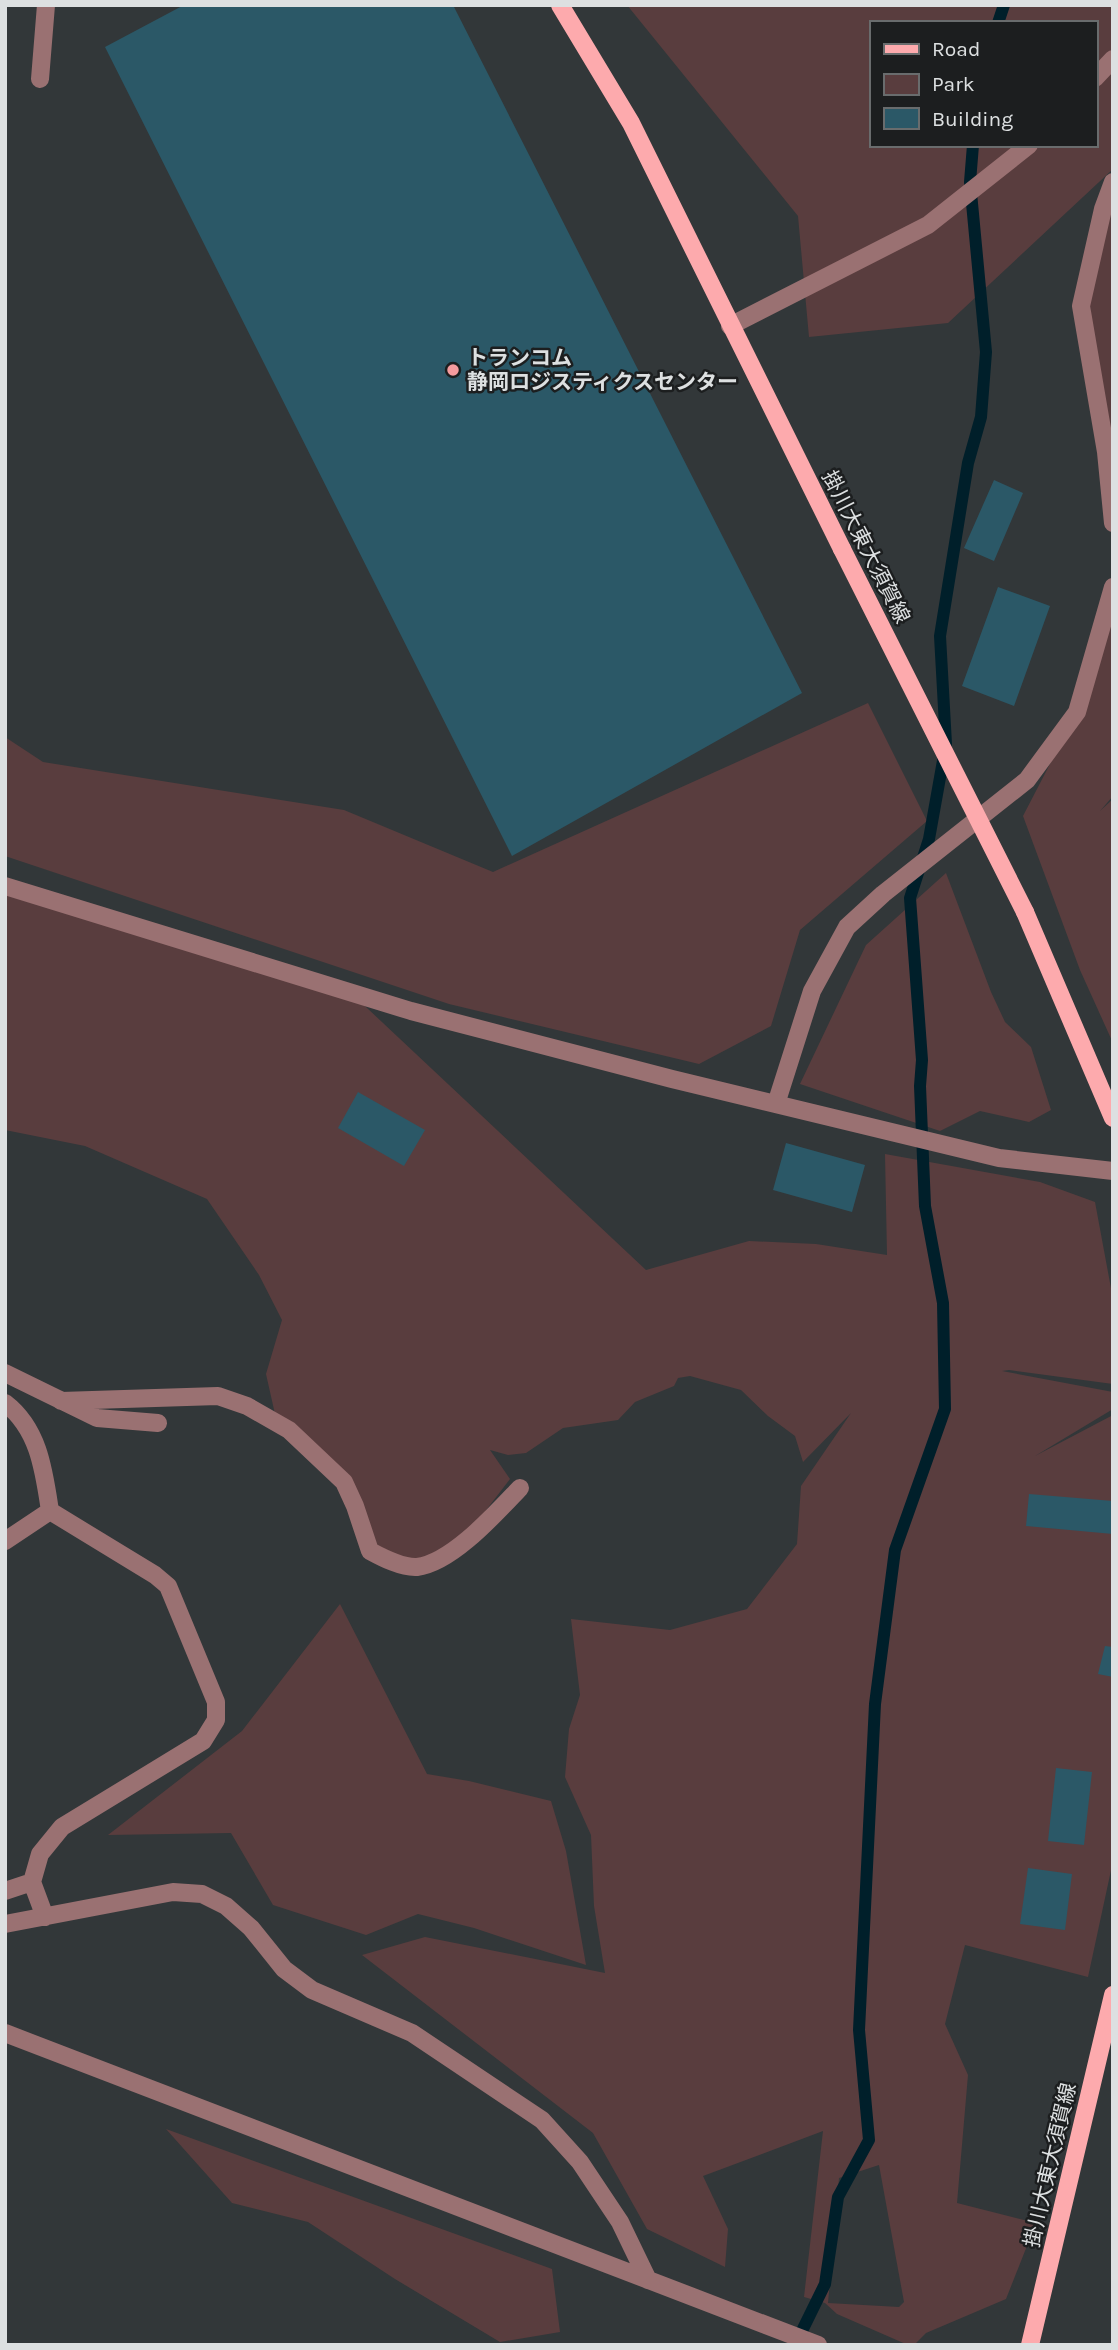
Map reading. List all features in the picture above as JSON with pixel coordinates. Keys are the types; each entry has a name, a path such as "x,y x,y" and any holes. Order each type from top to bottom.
{"main road":[{"name":"掛川大東大須賀線","path":"560,5 631,123 730,326 1025,912 1113,1118"},
{"name":"掛川大東大須賀線","path":"1030,2345 1113,1995"}],"street":[{"path":"40,79 46,5"},
{"path":"1097,76 1113,59"},
{"path":"730,326 928,225 1027,147"},
{"path":"1113,183 1103,209 1080,306 1106,452 1113,523"},
{"path":"776,1104 811,991 847,927 883,894 1027,780 1077,712 1113,587"},
{"path":"5,886 411,1011 999,1158 1113,1171"},
{"path":"5,1373 97,1418 158,1423"},
{"path":"61,1401 218,1396 247,1406 289,1430 344,1482 370,1551 393,1562 416,1567 457,1548 520,1488"},
{"path":"5,1403 30,1429 43,1469 50,1511 155,1575 168,1586 216,1702 216,1720 203,1741 62,1827 40,1854 32,1882 45,1917"},
{"path":"5,1541 50,1511"},
{"path":"5,1891 32,1882"},
{"path":"5,1924 173,1892 202,1894 226,1906 251,1928 284,1969 312,1990 412,2033 542,2120 580,2162 620,2222 648,2280"},
{"path":"5,2033 816,2344"}],"green space":[{"path":"627,5 1113,5 1113,169 948,323 809,337 798,216"},
{"path":"1113,193 1113,523 1087,278"},
{"path":"1113,587 1113,796 1100,811 1113,799 1113,1043 1080,970 1023,816 1077,712"},
{"path":"868,703 927,821 800,930 771,1026 699,1064 449,1004 5,856 5,737 43,762 344,810 493,872"},
{"path":"946,873 1005,1022 1031,1047 1051,1110 1029,1122 980,1111 940,1131 800,1084 866,945"},
{"path":"5,884 350,992 646,1270 749,1241 816,1244 887,1255 885,1154 1040,1182 1095,1202 1113,1299 1113,1384 1002,1371 1113,1392 1113,1409 1035,1456 1113,1415 1113,1861 1088,1977 965,1945 945,2024 968,2075 957,2203 1036,2223 1006,2299 926,2333 914,2345 908,2345 837,2314 825,2303 804,2297 823,2131 703,2176 728,2229 725,2267 647,2229 593,2133 362,1955 425,1937 605,1973 594,1906 591,1835 565,1777 569,1729 580,1695 571,1619 670,1630 747,1609 797,1544 801,1486 851,1413 803,1462 795,1436 768,1416 741,1390 690,1376 678,1378 674,1386 635,1402 618,1420 563,1428 526,1453 508,1455 490,1450 510,1479 457,1548 416,1567 377,1555 333,1473 277,1423 266,1374 282,1320 259,1275 207,1199 85,1146 5,1130","holes":["879,2165 904,2302 899,2307 828,2303 839,2178"]},
{"path":"340,1604 427,1774 551,1801 566,1851 586,1965 474,1928 418,1914 366,1935 273,1905 231,1833 108,1835 242,1731"},
{"path":"166,2129 552,2269 560,2332 500,2342 395,2279 308,2222 232,2203"}],"building":[{"name":"トランコム 静岡ロジスティクスセンター","path":"184,5 453,5 802,693 512,856 105,47"},
{"path":"994,480 1023,493 994,561 964,548"},
{"path":"998,587 1050,606 1014,706 962,686"},
{"path":"358,1092 425,1130 404,1166 338,1128"},
{"path":"786,1143 865,1165 852,1212 773,1190"},
{"path":"1029,1494 1113,1501 1113,1534 1026,1526"},
{"path":"1105,1646 1113,1647 1113,1677 1098,1674"},
{"path":"1056,1768 1092,1772 1084,1845 1048,1841"},
{"path":"1028,1868 1072,1874 1065,1930 1020,1924"}],"waterway":[{"path":"999,21 1004,5"},
{"path":"796,2343 825,2284 838,2197 869,2140 859,2030 875,1704 895,1550 945,1409 943,1303 925,1206 920,1086 922,1060 910,898 929,839 946,744 940,636 968,463 981,417 986,352 970,182 973,147"}],"place":[{"name":"トランコム 静岡ロジスティクスセンター","path":"453,370"}]}
